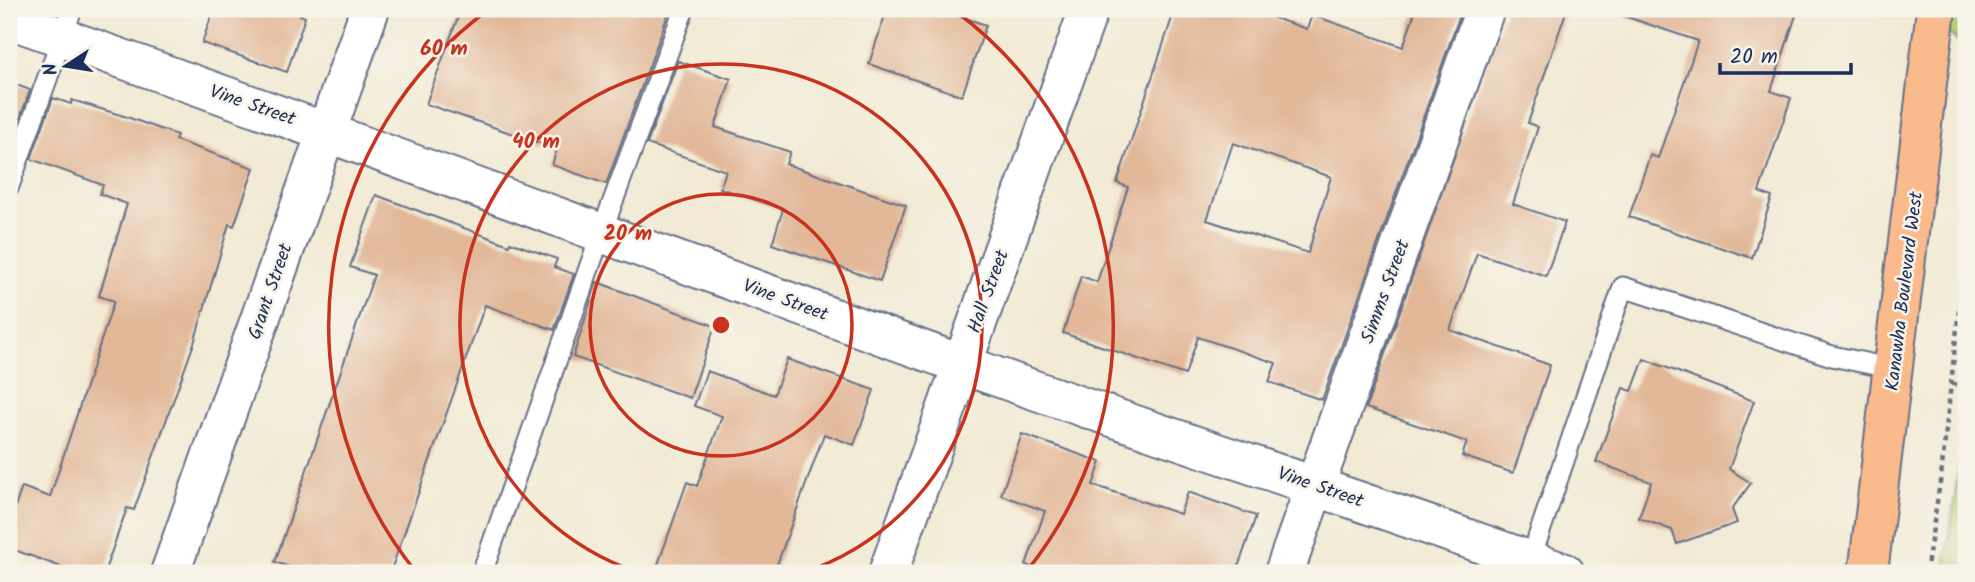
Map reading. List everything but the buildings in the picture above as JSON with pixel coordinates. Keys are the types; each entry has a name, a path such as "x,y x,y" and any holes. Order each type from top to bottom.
{"main road":[{"name":"Kanawha Boulevard West","path":"1868,573 1936,9"}],"street":[{"name":"Grant Street","path":"170,573 370,9"},
{"name":"Hall Street","path":"888,573 1089,9"},
{"name":"Simms Street","path":"1284,573 1485,9"},
{"name":"Vine Street","path":"9,19 67,23 326,129 961,364 1315,484 1525,565"}],"lane":[{"path":"482,573 601,231 684,9"},
{"path":"9,186 67,23"},
{"path":"1525,565 1623,287 1832,356 1894,369"}],"path":[{"path":"1926,573 1952,384 1966,245"},
{"path":"1952,384 1966,386"}],"green space":[{"path":"1936,9 1966,9 1966,48 1935,22"},
{"path":"1966,418 1966,573 1944,573"}]}
